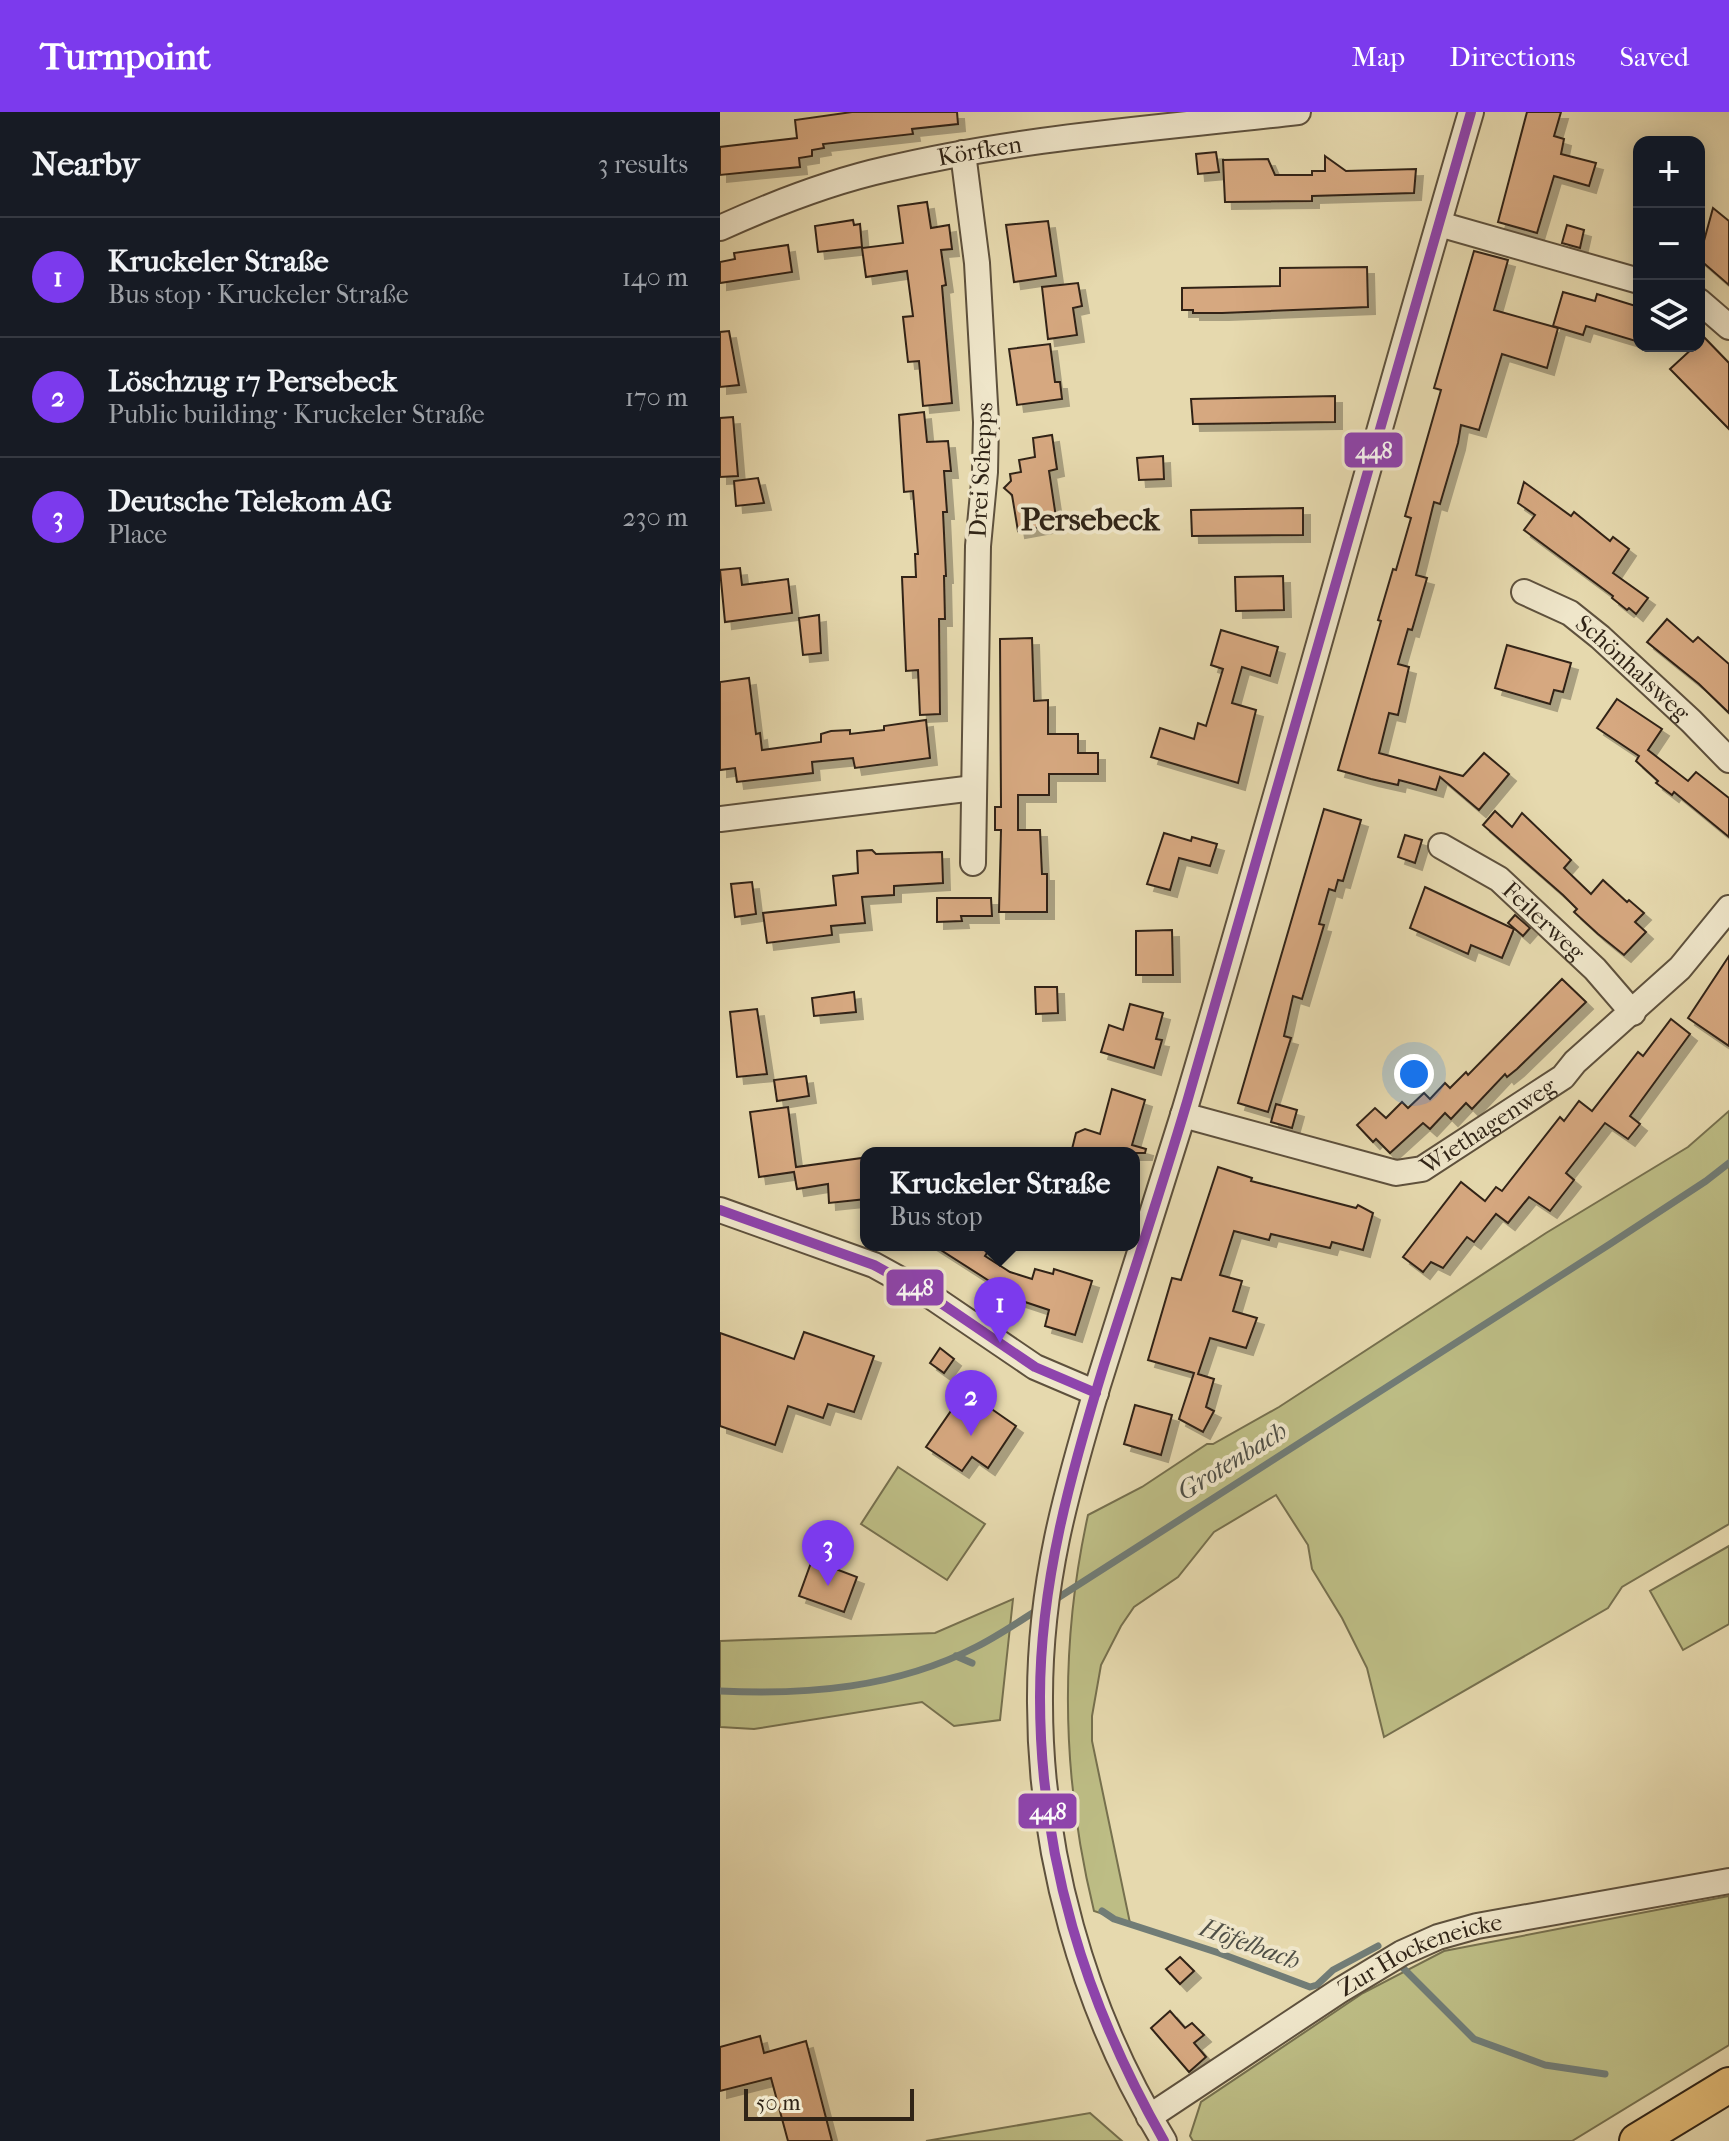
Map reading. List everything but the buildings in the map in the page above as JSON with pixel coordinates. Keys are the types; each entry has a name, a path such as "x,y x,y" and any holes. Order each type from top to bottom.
{"highway":[{"path":"1637,2141 1729,2085"}],"street":[{"name":"Körfken","path":"720,228 830,184 963,153 1174,119 1298,112"},
{"path":"1164,2141 1125,2070 1104,2021 1075,1940 1054,1853 1044,1774 1040,1698 1047,1586 1067,1488 1183,1115 1471,112"},
{"name":"Drei Schepps","path":"963,153 977,263 985,372 985,472 978,546 973,863"},
{"path":"1439,224 1635,280"},
{"path":"1705,306 1729,327"},
{"name":"Schönhalsweg","path":"1524,592 1570,613 1600,637 1700,729 1729,760"},
{"path":"720,819 974,788"},
{"name":"Feilerweg","path":"1441,846 1499,879 1595,969 1633,1013"},
{"name":"Wiethagenweg","path":"1183,1115 1382,1170 1409,1172 1422,1169 1551,1085 1680,968 1729,908"},
{"path":"720,1210 874,1265 932,1297 1035,1367 1096,1393"},
{"name":"Zur Hockeneicke","path":"1149,2117 1339,1991 1402,1953 1438,1937 1477,1926 1729,1881"}],"green space":[{"path":"1729,1111 1729,1524 1622,1587 1608,1608 1384,1737 1367,1668 1342,1618 1312,1569 1308,1545 1276,1495 1214,1532 1178,1577 1134,1607 1101,1665 1092,1716 1092,1741 1130,1923 1094,1911 1075,1812 1068,1713 1072,1614 1088,1515 1142,1487 1207,1444 1213,1444 1279,1407 1546,1233 1688,1147"},
{"path":"898,1467 985,1524 947,1580 861,1524"},
{"path":"1729,1546 1729,1624 1683,1650 1650,1591"},
{"path":"1013,1599 1000,1720 954,1726 922,1702 754,1729 720,1727 720,1641 935,1633"},
{"path":"1729,1896 1729,2045 1572,2141 1193,2141 1190,2136 1201,2102 1363,1993 1444,1951"},
{"path":"1090,2113 1122,2141 926,2141"}],"waterway":[{"name":"Grotenbach","path":"1053,1601 1610,1244 1729,1163"},
{"name":"Grotenbach","path":"720,1691 819,1690 915,1672 984,1643 1039,1609"},
{"name":"Höfelbach","path":"956,1656 972,1663"},
{"name":"Höfelbach","path":"1102,1911 1114,1919 1310,1987 1317,1985 1333,1970 1378,1946"},
{"name":"Höfelbach","path":"1402,1967 1474,2039 1545,2065 1605,2074"}],"transit line":[{"name":"448","path":"1164,2141 1136,2089 1090,1982 1058,1871 1042,1756 1040,1697 1045,1612 1069,1487 1092,1406 1187,1102 1471,112"},
{"name":"448","path":"720,1210 874,1265 932,1297 1035,1367 1096,1393"}],"place":[{"name":"Kruckeler Straße","path":"1000,1343"},
{"name":"Löschzug 17 Persebeck","path":"971,1436"},
{"name":"Deutsche Telekom AG","path":"828,1586"}],"district":[{"name":"Persebeck","path":"1090,519"}]}
